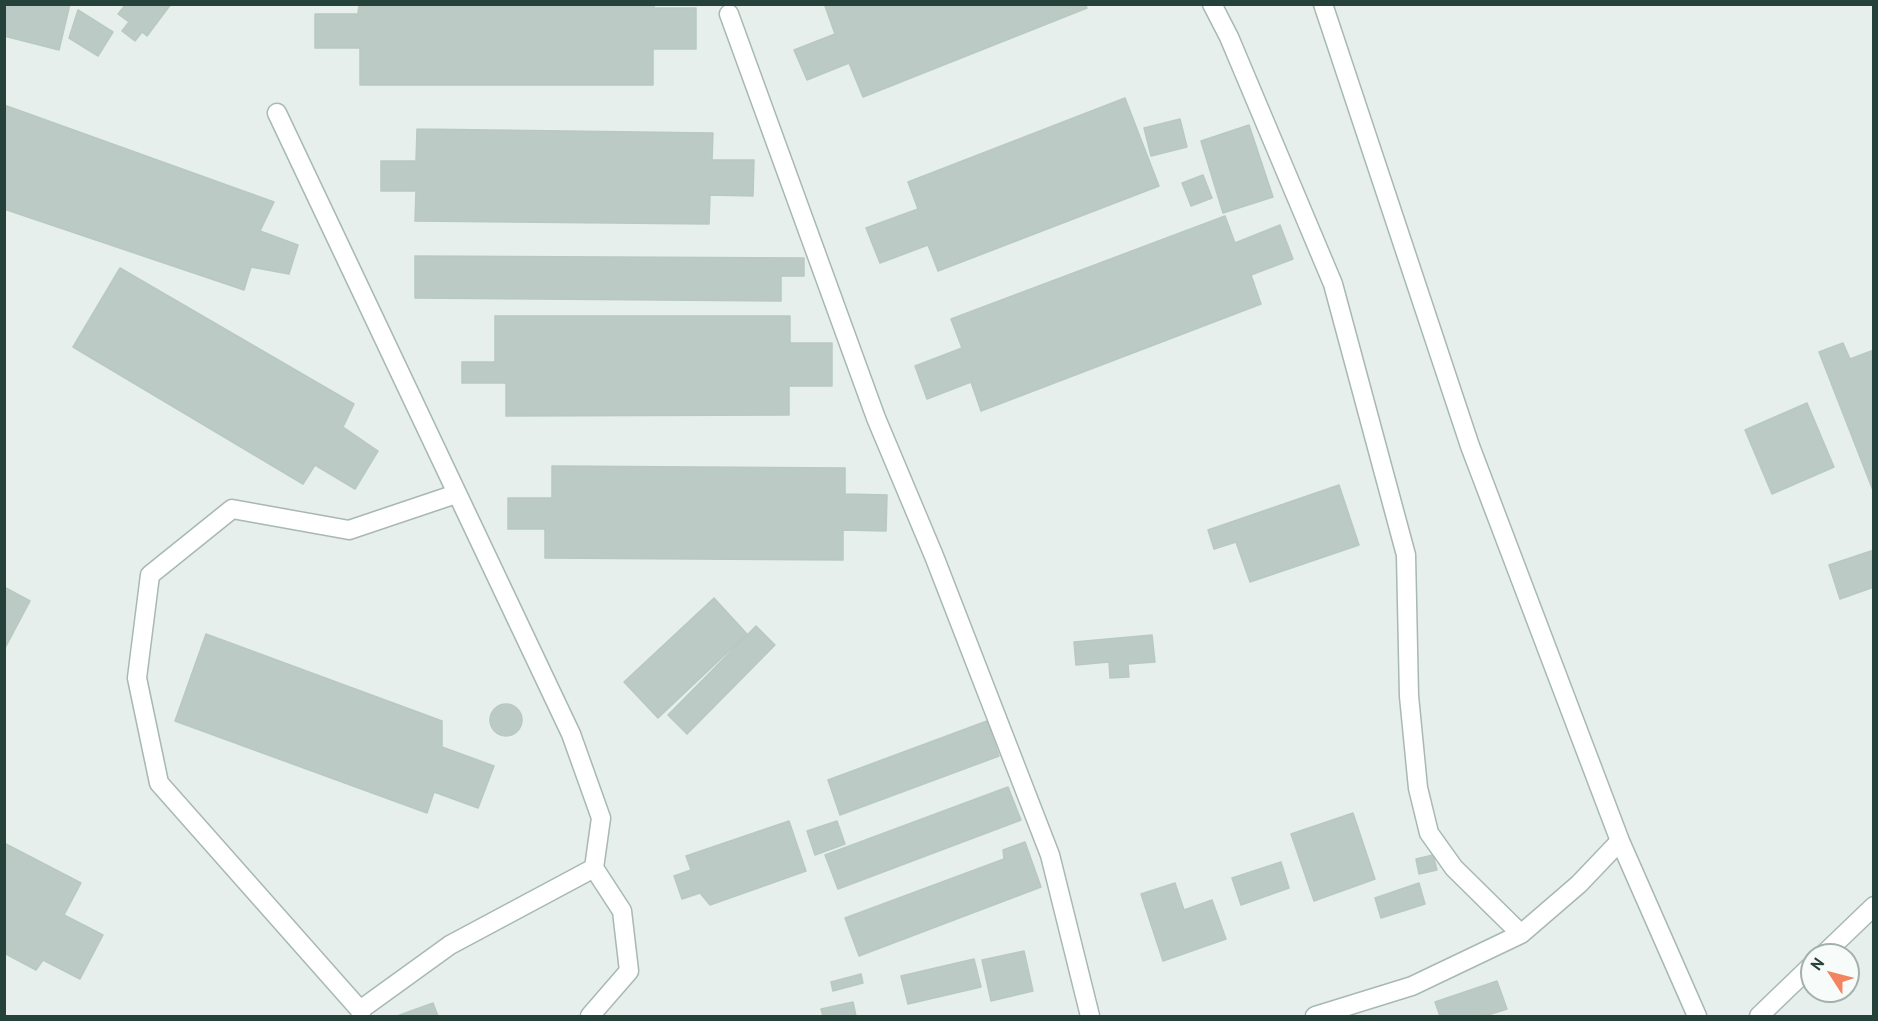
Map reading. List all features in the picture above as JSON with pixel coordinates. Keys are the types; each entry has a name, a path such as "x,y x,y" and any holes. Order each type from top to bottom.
{"street":[{"path":"1212,4 1229,37 1333,284 1406,555 1409,696 1418,788 1429,833 1454,868 1521,934"},
{"path":"1323,4 1470,446 1620,841 1697,1017"},
{"path":"729,14 876,418 938,567 1050,855 1076,952 1090,1017"},
{"path":"277,113 571,734 601,818 594,868 622,911 629,971 590,1017"},
{"path":"456,494 349,530 232,509 150,575 137,678 159,783 361,1013 450,945 594,868"},
{"path":"1315,1017 1412,986 1521,934 1579,884 1620,841"},
{"path":"1835,943 1874,906"},
{"path":"1759,1017 1800,977"}],"building":[{"path":"4,4 70,4 59,50 4,36"},
{"path":"126,4 171,4 147,36 142,32 135,41 122,31 129,22 118,14"},
{"path":"359,4 654,4 654,8 696,8 696,49 653,49 653,85 360,85 360,48 315,48 315,14 358,14"},
{"path":"829,4 1085,4 1087,8 863,97 849,63 807,80 794,50 835,34 825,6"},
{"path":"78,10 113,32 98,56 69,38"},
{"path":"1125,98 1159,186 938,271 928,245 880,263 866,228 918,209 908,182"},
{"path":"4,105 274,202 260,231 298,245 289,274 251,267 244,290 4,209"},
{"path":"1180,119 1187,147 1151,156 1144,128"},
{"path":"1249,125 1273,197 1223,213 1201,141"},
{"path":"417,129 713,133 712,160 754,160 753,196 710,195 709,224 415,221 416,191 381,191 381,161 416,161"},
{"path":"1203,175 1212,198 1191,206 1182,183"},
{"path":"1225,216 1235,243 1280,225 1293,259 1251,275 1261,304 981,411 971,382 927,399 915,366 962,348 951,319"},
{"path":"415,256 804,258 804,276 781,276 781,301 415,298"},
{"path":"120,268 354,404 343,427 378,451 355,489 315,465 303,484 73,347"},
{"path":"495,316 790,316 790,343 832,343 832,386 789,386 789,415 506,416 506,383 462,383 462,362 495,362"},
{"path":"1843,343 1850,359 1874,350 1874,493 1819,352"},
{"path":"1807,403 1834,467 1772,494 1745,430"},
{"path":"552,466 845,468 845,494 887,495 886,531 843,530 843,560 545,558 545,529 508,529 508,498 552,498"},
{"path":"1339,485 1359,545 1250,582 1236,542 1214,549 1208,530"},
{"path":"1874,550 1874,587 1840,599 1829,565"},
{"path":"4,587 30,601 4,650"},
{"path":"714,598 747,634 658,718 624,682"},
{"path":"756,626 775,645 687,734 668,715"},
{"path":"206,634 442,721 442,747 494,766 478,808 434,792 427,813 175,721"},
{"path":"1152,635 1155,662 1128,664 1129,677 1110,678 1109,662 1076,665 1074,642"},
{"path":"506,704 518,708 522,720 518,732 506,736 494,732 490,720 494,708"},
{"path":"987,721 999,756 840,815 828,780"},
{"path":"1008,787 1021,820 838,889 825,855"},
{"path":"1353,813 1375,879 1314,901 1291,834"},
{"path":"789,821 806,871 710,905 700,893 682,899 674,876 691,870 686,856"},
{"path":"837,821 845,844 815,855 807,831"},
{"path":"1025,842 1041,887 859,956 845,918 1004,859 1003,850"},
{"path":"4,843 81,883 64,915 103,935 80,979 43,960 36,970 4,953"},
{"path":"1433,855 1437,870 1419,874 1416,859"},
{"path":"1281,862 1289,888 1241,905 1232,878"},
{"path":"1175,883 1184,910 1212,900 1226,939 1163,961 1141,894"},
{"path":"1419,883 1425,904 1381,918 1375,898"},
{"path":"1024,951 1033,991 991,1001 982,960"},
{"path":"974,959 981,987 908,1004 901,976"},
{"path":"861,974 863,983 833,991 831,982"},
{"path":"1497,981 1507,1009 1485,1016 1440,1016 1435,1002"},
{"path":"853,1002 856,1016 823,1016 821,1009"},
{"path":"433,1003 438,1016 397,1016"}]}
